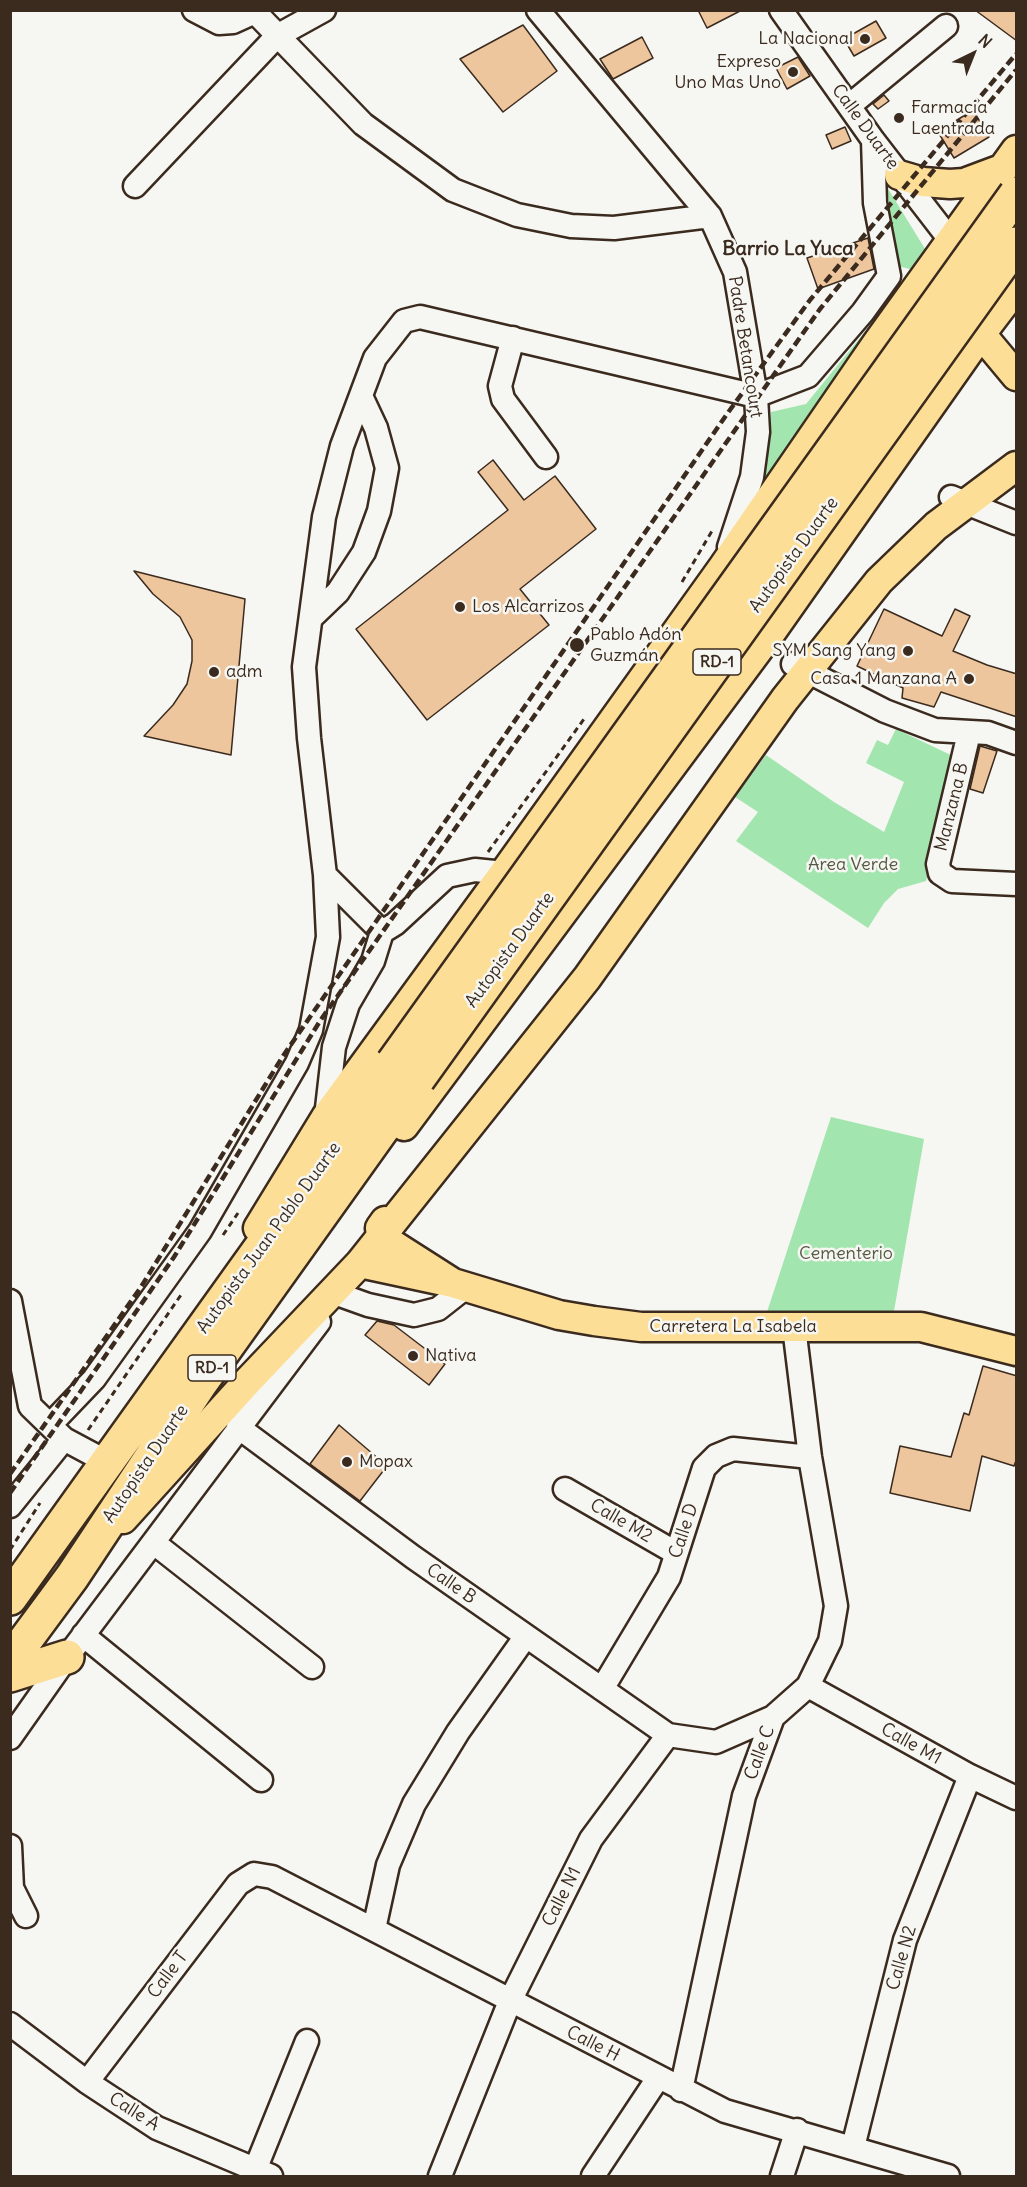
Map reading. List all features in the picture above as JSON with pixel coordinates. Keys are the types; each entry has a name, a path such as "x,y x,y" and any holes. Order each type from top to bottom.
{"highway":[{"name":"Autopista Duarte","path":"10,1660 72,1577 406,1071 1012,171"},
{"name":"Autopista Duarte","path":"406,1071 1017,244"},
{"name":"Autopista Juan Pablo Duarte","path":"144,1412 406,1071"},
{"name":"Autopista Duarte","path":"10,1598 144,1412"},
{"path":"10,1676 75,1646"}],"main road":[{"path":"899,175 922,182 950,184 964,183 1012,171"},
{"path":"144,1412 326,1117 723,567 951,241 1012,171"},
{"path":"951,241 1006,301"},
{"path":"200,1384 378,1161 771,634 1006,301 1017,275"},
{"path":"921,283 970,290 1006,301"},
{"path":"921,283 981,334 1017,376"},
{"path":"828,415 849,404 894,437 895,458"},
{"path":"960,501 1017,444"},
{"path":"72,1577 247,1382 360,1263 587,978 870,570 924,518 960,501 1017,466"},
{"path":"381,1237 380,1228 800,668"},
{"path":"408,1203 407,1228 413,1242 459,1285"},
{"path":"381,1237 459,1285"},
{"path":"360,1263 459,1285"},
{"name":"Carretera La Isabela","path":"459,1285 559,1315 641,1327 921,1327 1017,1351"}],"street":[{"path":"194,10 219,23 233,22 254,11 363,124 453,190 517,215 571,226 614,228 710,216"},
{"path":"135,186 277,36 324,10"},
{"name":"Padre Betancourt","path":"538,10 710,216 735,272 756,396 758,432 752,477 723,567"},
{"name":"Calle Duarte","path":"782,10 873,140 951,241"},
{"path":"849,106 946,26"},
{"path":"10,1506 57,1432 200,1231 297,1063 311,1030 328,937 325,876 310,749 304,667 324,517 342,446 375,358 404,321 420,316 756,396 807,376 863,312 889,276 875,203 873,140"},
{"path":"889,276 921,283"},
{"path":"513,338 500,386 503,399 546,457"},
{"path":"312,617 338,592 364,552 379,511 387,468 376,428 361,396"},
{"path":"960,501 1017,523"},
{"path":"800,668 885,711 935,730 988,733 1017,743"},
{"name":"Manzana B","path":"969,733 938,864 940,873 952,881 1017,884"},
{"path":"326,1117 334,1047 348,1004 373,961 382,932 395,924 447,876 475,870 504,873"},
{"path":"325,876 382,932"},
{"path":"10,1738 75,1646 154,1543 238,1427 340,1295 360,1263"},
{"path":"340,1295 368,1305 414,1315 438,1309 459,1285"},
{"path":"10,1301 20,1403 57,1432 107,1462"},
{"name":"Calle C","path":"681,2090 744,1796 773,1717 808,1686 830,1641 836,1606 810,1457 794,1327"},
{"name":"Calle B","path":"238,1427 413,1557 668,1735"},
{"name":"Calle D","path":"602,1689 669,1577 704,1468 716,1456 733,1449 810,1457"},
{"name":"Calle M2","path":"565,1489 676,1553"},
{"path":"154,1543 312,1667"},
{"path":"374,1929 387,1865 414,1804 458,1732 526,1636"},
{"path":"75,1646 261,1780"},
{"name":"Calle M1","path":"808,1686 970,1776 1017,1798"},
{"path":"668,1735 716,1742 773,1717"},
{"name":"Calle N1","path":"440,2176 510,2001 591,1839 668,1735"},
{"name":"Calle N2","path":"853,2147 905,1940 970,1776"},
{"path":"10,1846 12,1888 26,1916"},
{"name":"Calle H","path":"254,1874 272,1877 725,2111 853,2147 918,2172 948,2176"},
{"name":"Calle T","path":"87,2082 238,1884 254,1874"},
{"name":"Calle A","path":"10,2024 87,2082 157,2128 263,2173"},
{"path":"263,2173 307,2041"},
{"path":"593,2176 658,2078"},
{"path":"782,2176 797,2130"}],"green space":[{"path":"887,187 930,257 919,271 897,266"},
{"path":"899,285 910,287 765,484 771,412 806,404 877,317"},
{"name":"Area Verde","path":"896,729 953,756 953,784 926,881 898,889 884,903 868,928 736,841 758,812 735,797 766,755 834,802 884,832 904,782 866,763 877,740 888,745"},
{"name":"Cementerio","path":"831,1117 924,1139 894,1311 766,1315"}],"building":[{"path":"698,10 742,10 707,28"},
{"path":"975,10 1017,10 1017,41"},
{"name":"La Nacional","path":"876,21 886,38 854,56 844,39"},
{"path":"523,25 557,71 503,112 460,59"},
{"path":"642,37 653,58 613,79 600,59"},
{"name":"Expreso Uno Mas Uno","path":"798,57 810,76 787,89 776,68"},
{"path":"884,95 889,101 878,109 873,104"},
{"path":"973,110 989,137 954,158 938,132"},
{"path":"845,127 851,141 832,149 826,135"},
{"path":"868,238 874,269 818,289 807,258"},
{"name":"Los Alcarrizos","path":"493,460 524,500 555,476 596,529 520,589 549,625 427,720 356,629 508,510 478,472"},
{"name":"adm","path":"134,571 245,599 231,755 144,736 173,705 187,684 192,661 192,640 180,617 153,594"},
{"name":"SYM Sang Yang","path":"884,609 942,636 955,609 970,616 953,651 1017,674 1017,717 941,692 934,707 902,698 903,688 857,666"},
{"path":"980,746 997,751 983,793 970,789"},
{"name":"Nativa","path":"377,1321 394,1325 445,1364 429,1385 365,1335"},
{"path":"983,1366 1017,1376 1017,1458 1014,1466 982,1456 970,1511 890,1493 900,1446 951,1457 964,1413 969,1415"},
{"name":"Mopax","path":"339,1425 387,1466 360,1501 310,1464"}],"railway":[{"path":"10,1474 141,1287 283,1056 727,414 810,300 1016,54"},
{"path":"10,1493 174,1257 320,1021 820,309 1016,70"}],"place":[{"name":"La Nacional","path":"865,39"},
{"name":"Expreso Uno Mas Uno","path":"793,72"},
{"name":"Farmacia Laentrada","path":"899,118"},
{"name":"Los Alcarrizos","path":"460,607"},
{"name":"Pablo Adón Guzmán","path":"577,645"},
{"name":"SYM Sang Yang","path":"908,651"},
{"name":"adm","path":"214,672"},
{"name":"Casa 1 Manzana A","path":"969,679"},
{"name":"Nativa","path":"413,1356"},
{"name":"Mopax","path":"347,1462"}],"district":[{"name":"Barrio La Yuca","path":"788,249"}]}
